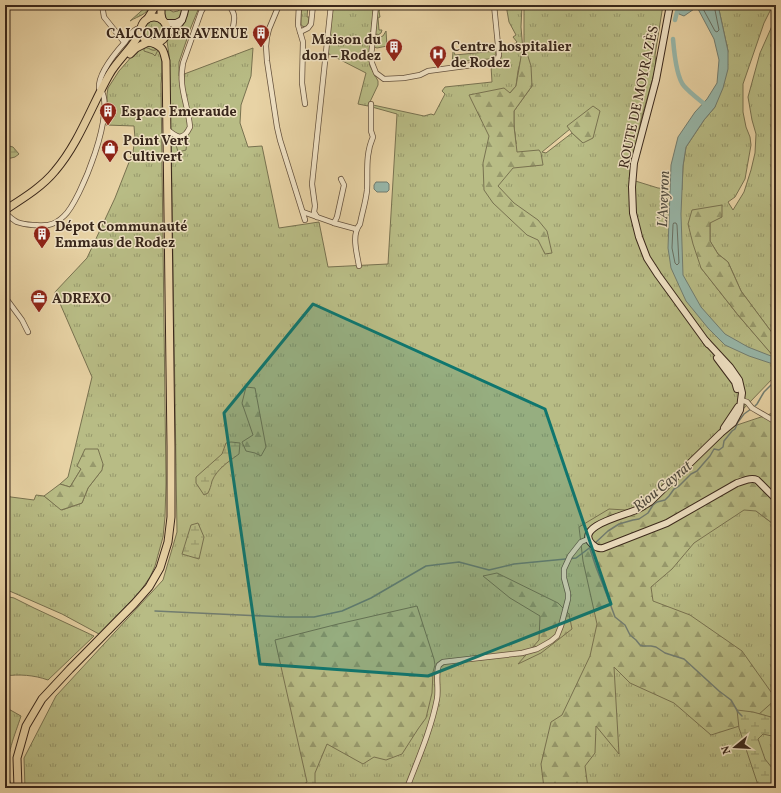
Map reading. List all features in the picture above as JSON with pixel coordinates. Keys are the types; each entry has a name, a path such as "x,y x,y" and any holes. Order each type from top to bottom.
{"main road":[{"path":"5,212 32,193 55,172 78,137 109,75 118,61 133,44 141,30 143,23 156,5"},
{"path":"18,788 17,758 26,726 42,699 149,587 160,568 168,542 171,517 171,485 166,60 167,28 161,14 161,5"},
{"path":"148,18 155,17 163,21"},
{"path":"141,30 143,38 160,46 166,60"},
{"path":"101,90 136,48 151,43 160,42 166,36"}],"street":[{"path":"102,5 104,17 124,42"},
{"path":"166,36 179,25 186,5"},
{"path":"167,129 175,136 179,137 185,134 190,128 181,83 181,69 201,12 205,5"},
{"path":"229,5 234,13 235,19 233,28"},
{"path":"279,5 269,29 266,52 280,140 305,220"},
{"path":"299,5 298,24 303,42 302,83 306,104"},
{"path":"300,32 308,28 311,24 313,5"},
{"path":"318,217 314,212 316,206 312,184 331,5"},
{"path":"376,5 371,51 372,63 376,73 384,79 409,77 420,75 428,71 495,62 499,55 494,5"},
{"name":"ROUTE DE MOYRAZÈS","path":"670,5 656,80 634,163 632,187 633,213 639,237 648,258 666,286 735,382 740,400"},
{"path":"163,21 176,23 182,20"},
{"path":"5,212 17,222 29,225 49,225 57,222 68,212 87,176 102,130 104,106 99,84 105,68 113,55 133,31 138,28 141,30"},
{"path":"359,266 355,236 356,229 360,224 367,191 369,145 373,137 371,131 371,104"},
{"path":"334,223 337,217 344,185 341,179"},
{"path":"302,212 356,229"},
{"path":"6,300 17,311 28,332"},
{"path":"776,422 752,408 747,402 740,400 737,409 721,433 650,502 638,510 594,527 588,534 589,540 599,549 603,548 667,523 737,483 750,479 757,480 776,499"},
{"path":"407,788 431,725 438,697 439,665 443,662 522,653 537,649 557,636 562,626 568,599 564,569 581,542 589,540"}],"highlighted area":[{"path":"313,304 545,409 611,604 428,676 260,664 224,413"}],"green space":[{"path":"148,5 151,5 149,9 130,21"},
{"path":"190,5 201,5 191,27 179,62 179,76 253,48 251,76 241,105 240,123 248,147 262,146 279,228 319,222 328,267 388,264 397,114 372,107 373,105 424,116 431,114 434,115 445,94 442,91 445,87 492,82 491,66 499,61 501,51 509,46 511,47 517,42 513,37 516,35 509,22 506,5 522,5 521,27 523,51 516,86 510,93 516,144 514,111 532,86 526,50 524,50 524,5 663,5 655,55 656,67 641,120 629,179 658,188 682,190 683,166 686,147 704,120 715,107 728,51 718,5 773,5 764,23 743,84 743,112 751,145 745,179 735,197 728,202 733,210 744,192 751,170 755,153 756,134 748,97 760,53 776,17 776,337 741,291 728,262 718,254 710,241 710,223 693,210 701,268 738,315 776,359 776,375 722,431 756,511 776,526 776,788 25,788 24,758 56,696 163,580 177,532 171,130 169,55 167,41 175,30 181,28","holes":["570,129 583,143 572,133 546,153 542,152"]},
{"path":"301,5 308,5 308,25 305,27 301,24"},
{"path":"332,5 374,5 369,54 370,66 378,81 378,85 368,106 358,104 366,73 327,53"},
{"path":"166,6 173,12 178,11 183,7 181,16 177,20 167,20 163,7"},
{"path":"379,6 379,30 382,30 378,35 375,34"},
{"path":"154,19 162,22 165,30 162,38 154,41 146,38 143,30 146,22"},
{"path":"386,31 387,46 377,48 374,47 374,39 383,36"},
{"path":"145,45 155,47 162,54 161,84 166,483 165,517 163,537 155,566 150,577 139,593 99,634 62,614 5,589 5,495 34,500 36,495 44,496 62,510 82,503 88,488 102,470 81,469 70,487 60,484 68,477 92,377 55,292 87,258 115,198 133,152 135,138 134,126 106,125 107,94 108,88 119,71 133,55"},
{"path":"144,48 158,50 155,56 144,51"},
{"path":"526,50 531,66 532,86 514,111 517,152 539,150 543,165 513,168 498,186 514,203 538,220 547,231 552,253 545,254 538,240 527,235 493,203 484,190 483,163 489,136 469,95 504,88 510,93 516,86 522,51"},
{"path":"454,51 455,55 496,51 496,55 489,61 489,59 454,62 455,66 453,66"},
{"path":"593,106 600,111 593,138 583,143 567,126"},
{"path":"187,140 186,150 178,152 175,141"},
{"path":"5,145 13,147 19,154 15,157 7,159 9,164 5,165"},
{"path":"722,205 722,217 710,223 710,241 718,254 728,262 741,291 776,337 776,358 738,315 701,268 688,224 692,210"},
{"path":"246,387 255,388 266,447 261,456 246,451 242,442 253,435 242,403"},
{"path":"776,412 776,526 756,511 744,510 694,543 672,569 651,587 653,601 690,615 742,651 776,699 749,723 711,735 674,703 630,683 614,667 619,754 596,726 595,753 585,766 588,788 544,788 541,764 551,722 562,715 590,656 597,624 583,561 579,527 609,509 642,511 722,437 722,430"},
{"path":"226,443 240,443 239,454 223,466 217,473 212,481 208,493 204,495 196,483 196,477 222,454"},
{"path":"85,449 98,449 103,464 102,470 88,488 82,503 61,510 44,496 60,484 70,487 81,469 77,466"},
{"path":"198,523 204,537 199,559 182,554 191,525"},
{"path":"497,573 558,603 569,614 572,629 541,653 518,664 539,640 540,616 510,598 483,576"},
{"path":"5,596 14,598 94,636 48,680 26,675 5,676"},
{"path":"417,606 435,665 433,672 432,693 426,718 402,754 386,760 374,757 363,764 327,744 315,773 315,783 312,788 298,788 307,782 275,640"},
{"path":"5,707 21,716 11,746 8,761 9,779 13,788 5,788"},
{"path":"737,710 776,717 776,737 763,734 758,739 765,759 776,773 776,788 759,788 739,728"}],"water":[{"path":"678,5 718,5 728,51 728,69 723,88 715,107 704,120 686,147 683,166 681,214 683,275 701,307 725,334 748,347 776,358 776,365 749,356 725,345 708,328 686,301 671,268 668,248 671,165 678,137 695,112 707,99 717,83 719,60 714,39 697,7 684,16 679,14 676,9"},
{"path":"376,182 387,182 389,184 389,190 387,192 377,192 374,189"}],"waterway":[{"path":"675,20 677,12"},
{"path":"673,39 676,64 681,82 690,92 708,107"},
{"path":"755,406 764,392 776,380"},
{"name":"Riou Cayrat","path":"594,544 608,531 619,524 639,519 648,513 657,502 665,500 674,489 691,474 697,471 714,449 719,450 723,447 724,441 735,429 744,414 751,409"},
{"path":"155,611 314,617 342,611 371,598 426,566 459,562 489,570 514,564 576,558 592,546"},
{"path":"590,549 615,617 625,625 630,635 640,645 656,647 665,653 684,659 731,700 742,716"}],"place":[{"name":"CALCOMIER AVENUE","path":"261,48"},
{"name":"Maison du don – Rodez","path":"394,62"},
{"name":"Centre hospitalier de Rodez","path":"438,69"},
{"name":"Espace Emeraude","path":"108,126"},
{"name":"Point Vert Cultivert","path":"110,163"},
{"name":"Dépot Communauté Emmaus de Rodez","path":"42,249"},
{"name":"ADREXO","path":"39,313"}],"water label":[{"name":"L'Aveyron","path":"663,199"}]}
